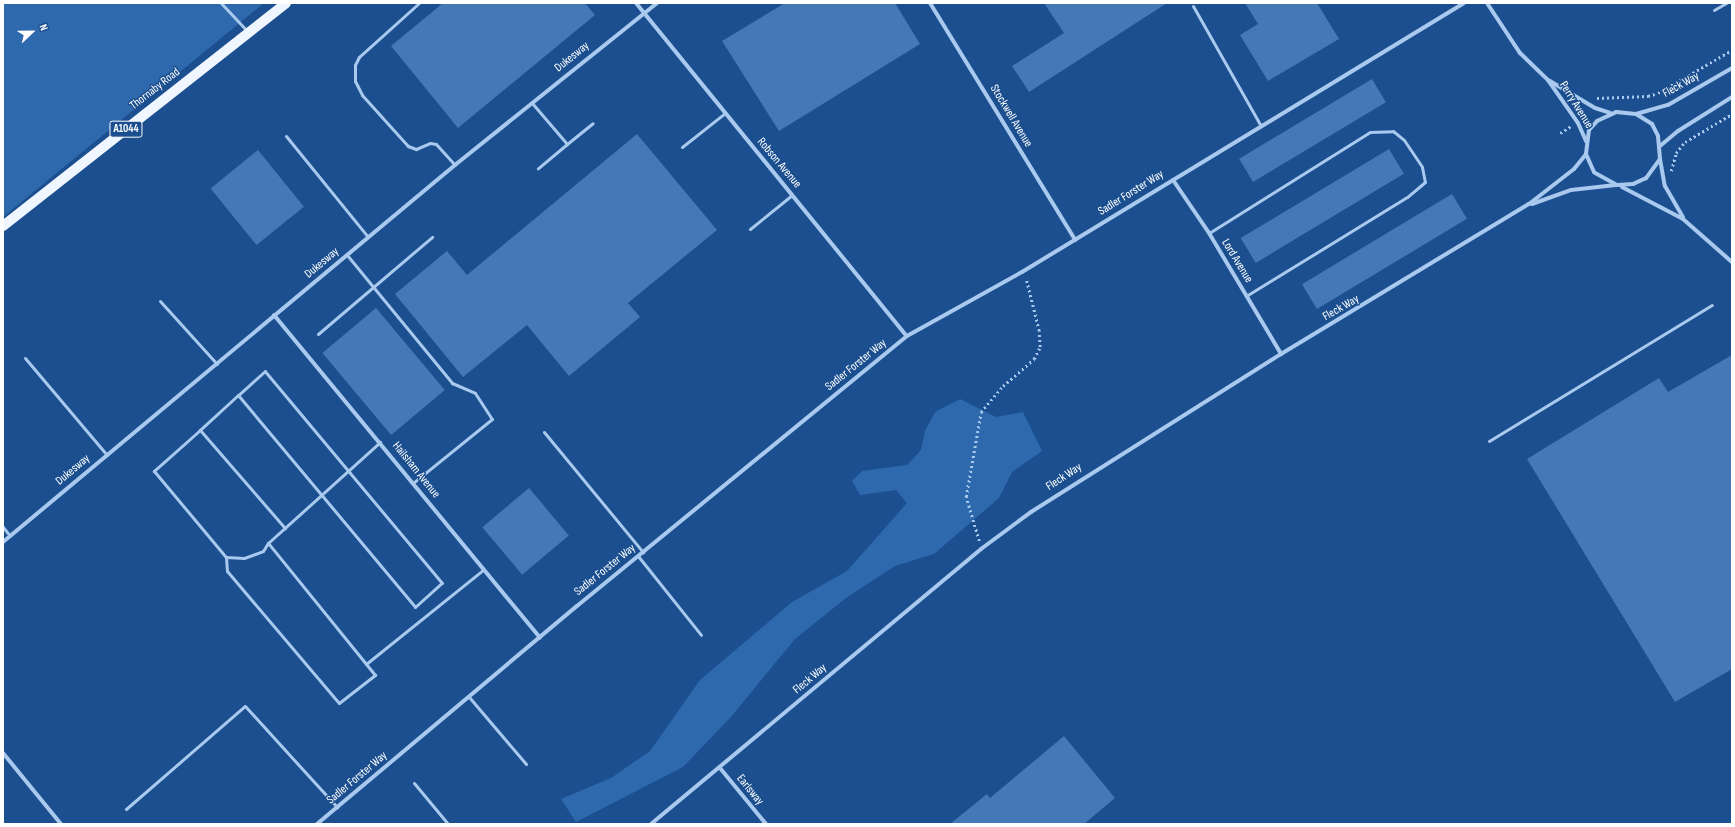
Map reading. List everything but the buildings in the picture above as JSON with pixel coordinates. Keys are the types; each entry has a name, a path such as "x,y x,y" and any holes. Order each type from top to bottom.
{"main road":[{"name":"Thornaby Road","path":"3,226 286,3"}],"street":[{"name":"Robson Avenue","path":"636,3 907,336"},
{"name":"Dukesway","path":"3,542 455,165 643,12 657,3"},
{"name":"Stockwell Avenue","path":"930,3 1075,240"},
{"name":"Sadler Forster Way","path":"317,824 638,556 907,336 1022,272 1464,3"},
{"name":"Perry Avenue","path":"1487,3 1520,53 1548,80 1578,123 1586,141"},
{"name":"Fleck Way","path":"1636,114 1668,105 1732,68"},
{"name":"Perry Avenue","path":"1548,80 1596,108 1610,113"},
{"path":"1660,146 1678,131 1732,97"},
{"path":"1683,219 1665,186 1660,159 1660,146 1652,124 1636,114 1610,113 1597,121 1589,130 1586,141 1586,154 1594,172 1683,219 1732,262"},
{"name":"Fleck Way","path":"651,824 981,549 1067,487 1281,354 1530,204 1574,169 1586,154"},
{"path":"1622,186 1646,178 1660,159"},
{"name":"Lord Avenue","path":"1173,180 1209,233 1281,354"},
{"name":"Fleck Way","path":"1530,204 1571,190 1617,185"},
{"name":"Hailsham Avenue","path":"274,315 540,638"},
{"path":"3,753 61,824"},
{"name":"Earlsway","path":"720,768 766,824"}],"lane":[{"path":"221,3 248,32"},
{"path":"419,3 359,57 355,65 355,80 362,95 408,146 416,149 430,143 436,144 455,165"},
{"path":"1714,10 1726,3"},
{"path":"1194,6 1261,126"},
{"path":"532,103 567,144"},
{"path":"682,147 725,113"},
{"path":"538,168 593,123"},
{"path":"1209,233 1370,132 1392,131 1404,140 1422,167 1425,182 1407,197 1246,296"},
{"path":"286,136 368,237"},
{"path":"750,229 792,195"},
{"path":"318,334 432,236"},
{"path":"346,255 452,383 475,393 492,419 413,483"},
{"path":"160,301 217,364"},
{"path":"1489,441 1712,305"},
{"path":"25,358 107,455"},
{"path":"238,395 415,607 442,582 265,371 238,395 200,430 154,471 226,557 227,570 339,703 375,675 268,543"},
{"path":"200,430 284,528"},
{"path":"544,432 643,552"},
{"path":"226,557 258,555 284,528 380,442"},
{"path":"3,527 10,536"},
{"path":"638,556 701,635"},
{"path":"366,664 484,569"},
{"path":"469,697 526,764"},
{"path":"126,809 245,706 337,807"},
{"path":"414,783 448,824"}],"path":[{"path":"1602,100 1658,93 1732,50"},
{"path":"1665,186 1673,184 1672,166 1676,153 1685,142 1732,114"},
{"path":"981,549 966,498 981,412 1003,386 1034,359 1040,347 1039,332 1025,274 1022,272"}],"shaded area":[{"path":"3,3 264,3 3,217"},
{"path":"960,399 996,417 1023,412 1042,451 1012,472 999,498 934,554 895,566 846,598 795,639 730,718 683,767 576,822 561,799 611,778 650,751 700,680 792,602 847,571 907,503 896,490 860,495 852,481 862,471 907,465 921,450 925,431 935,412"}]}
